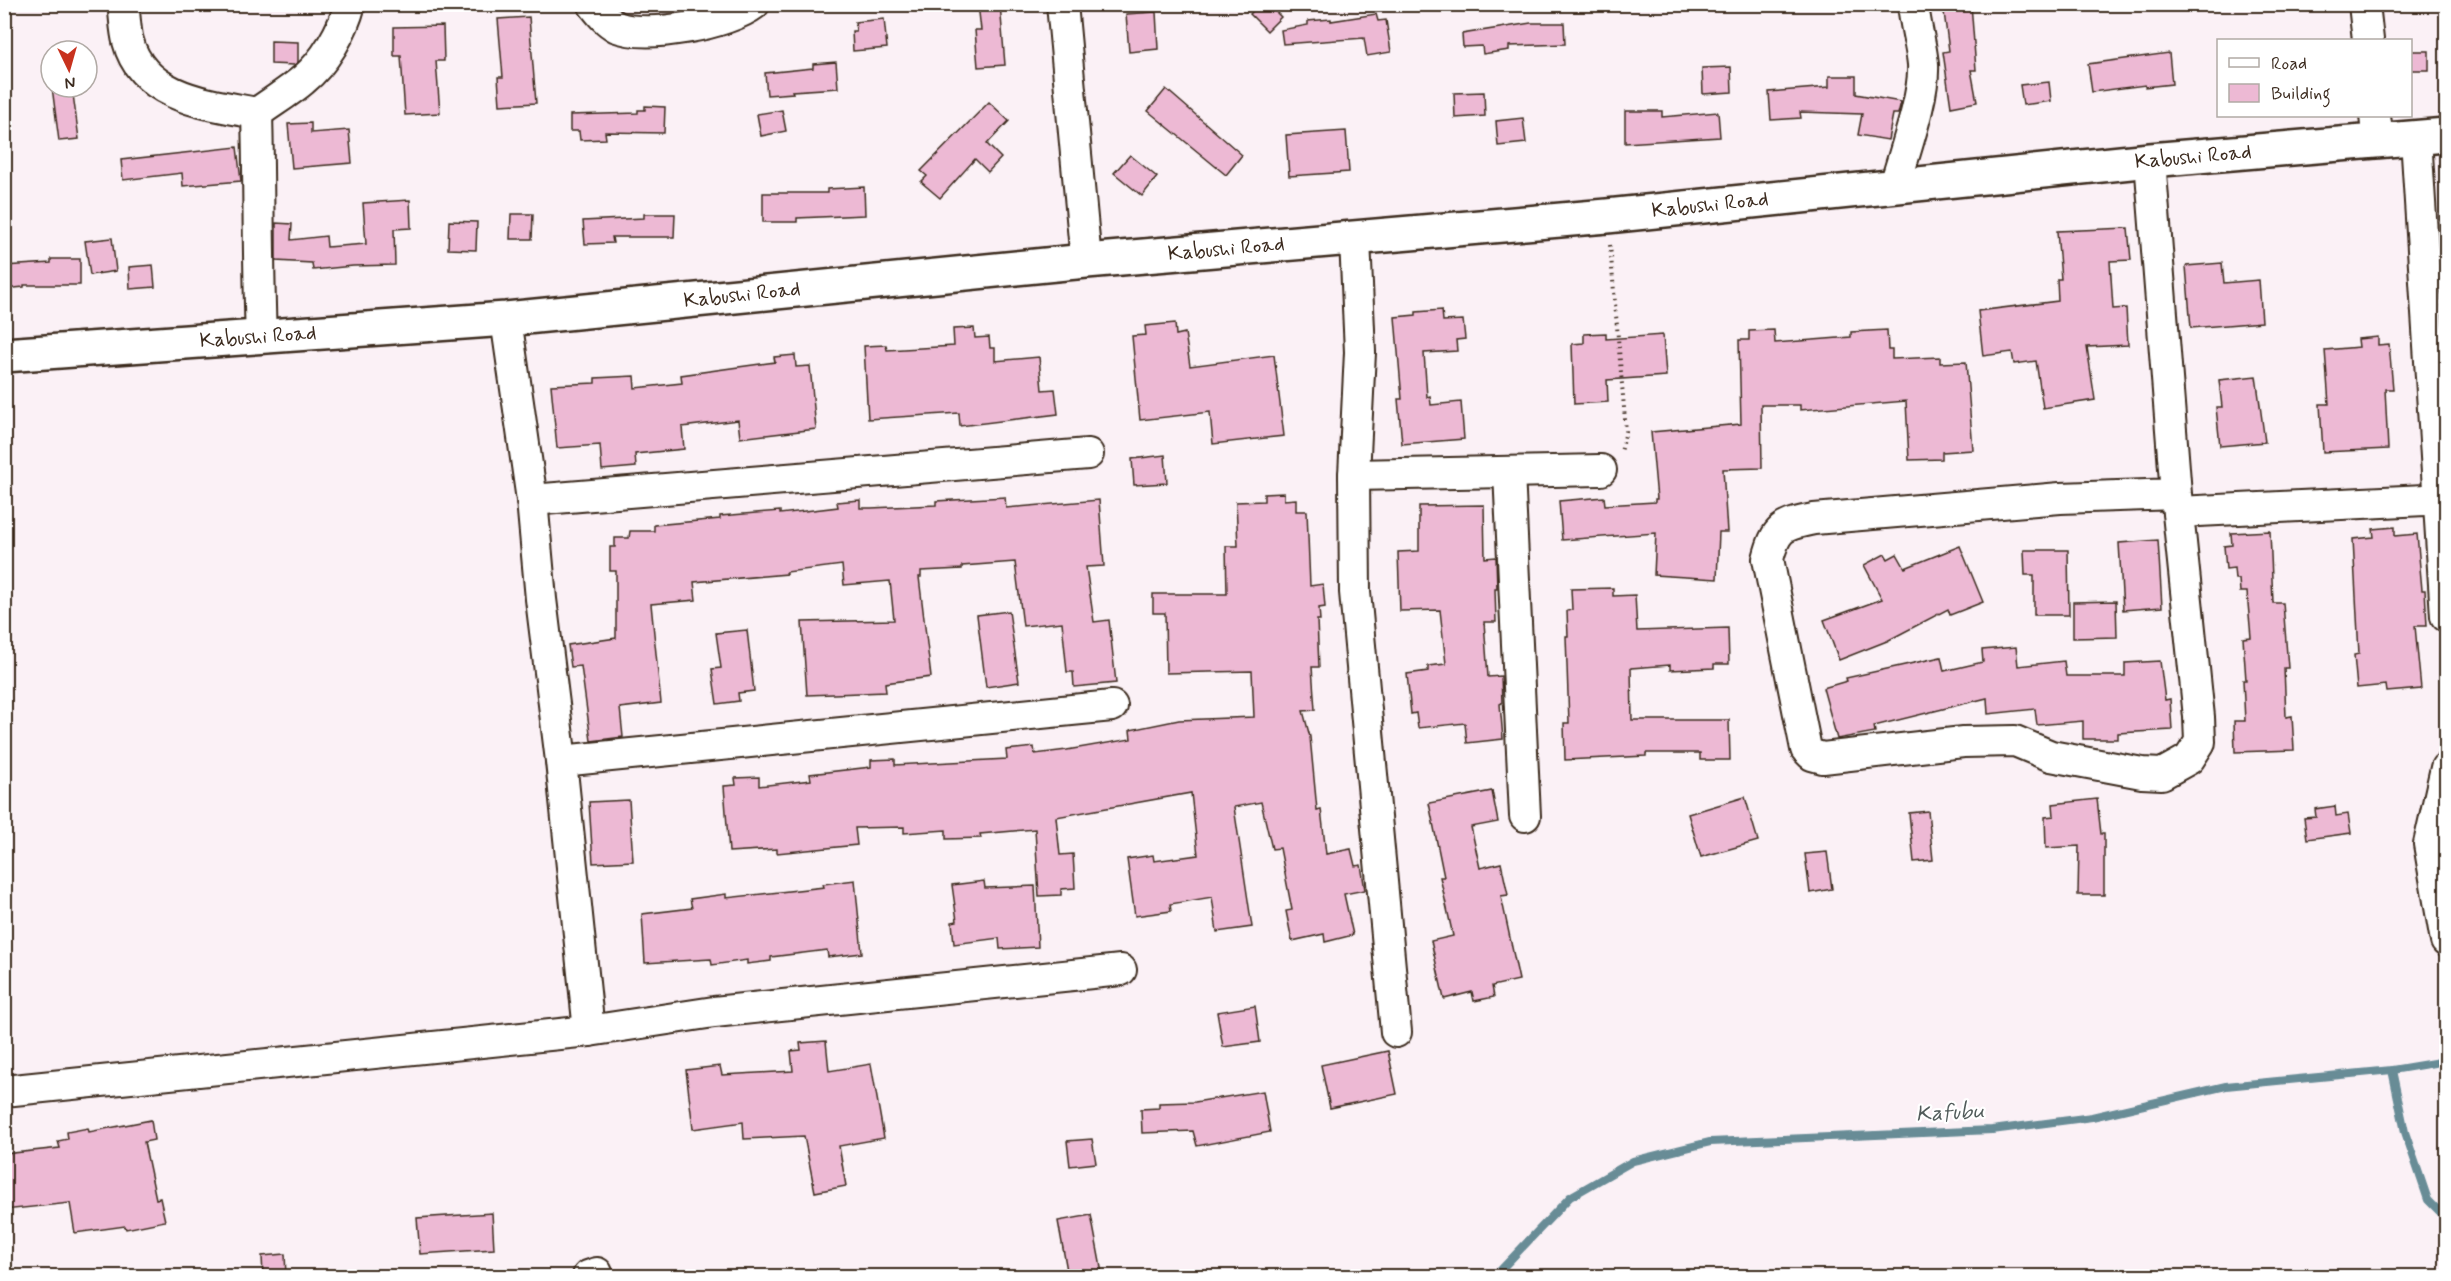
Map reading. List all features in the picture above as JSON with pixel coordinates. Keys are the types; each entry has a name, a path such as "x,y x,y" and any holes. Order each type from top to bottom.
{"main road":[{"name":"Kabushi Road","path":"4,355 506,319 1086,261 1607,216 2150,160 2376,128 2431,136"}],"street":[{"path":"123,4 128,42 142,72 169,92 206,104 256,113 305,79 330,48 347,17 350,4"},
{"path":"593,4 604,18 617,27 642,32 668,31 708,22 747,9 754,4"},
{"path":"1062,4 1086,261"},
{"path":"1895,186 1917,107 1923,65 1913,4"},
{"path":"2364,4 2368,39"},
{"path":"256,113 259,178 257,248 261,337"},
{"path":"2431,136 2446,616"},
{"path":"2150,160 2177,503 2200,742 2189,759 2162,774 2142,773 2051,756 2015,741 1963,742 1823,758 1812,755 1806,749 1768,559 1774,537 1785,527 1814,519 2025,501 2177,503 2443,500"},
{"path":"1355,239 1360,352 1354,475 1355,592 1396,1032"},
{"path":"506,319 532,500 589,1030"},
{"path":"532,500 1088,454"},
{"path":"1354,475 1601,470"},
{"path":"1509,472 1526,816"},
{"path":"561,761 1112,706"},
{"path":"2446,768 2429,844 2446,940"},
{"path":"4,1091 589,1030 714,1012 1121,970"}],"path":[{"path":"1601,470 1621,454 1626,431 1607,216"}],"building":[{"path":"978,4 1000,4 1005,65 978,67 975,30 981,30"},
{"path":"1260,4 1268,4 1281,17 1267,31 1250,14"},
{"path":"1943,4 1971,4 1976,70 1971,70 1977,102 1951,107 1943,52 1949,51"},
{"path":"1156,12 1158,49 1129,52 1126,14"},
{"path":"1376,14 1378,21 1386,20 1391,52 1367,56 1364,38 1283,44 1281,30 1308,25 1308,21 1331,19 1331,21"},
{"path":"529,17 536,103 500,105 498,77 503,77 498,19"},
{"path":"884,19 887,48 853,51 852,31 856,31 855,22"},
{"path":"1531,23 1564,23 1565,44 1509,46 1509,50 1483,54 1482,46 1463,47 1462,34"},
{"path":"443,26 444,61 436,61 440,113 405,115 401,56 394,56 394,27"},
{"path":"271,41 298,42 298,62 294,65 271,64"},
{"path":"2412,51 2429,51 2429,70 2412,70"},
{"path":"2169,53 2172,84 2092,92 2088,64"},
{"path":"836,62 838,88 767,95 765,73 813,68 813,64"},
{"path":"1731,67 1732,92 1703,94 1702,68"},
{"path":"1829,76 1856,76 1856,94 1901,102 1898,114 1893,114 1888,140 1858,135 1862,114 1800,112 1801,118 1771,120 1769,92 1829,87"},
{"path":"2049,82 2051,101 2023,105 2020,85"},
{"path":"1166,89 1242,155 1226,175 1148,111"},
{"path":"1484,92 1485,116 1455,118 1454,93"},
{"path":"54,99 74,99 79,139 59,141"},
{"path":"989,102 1009,121 987,144 1001,158 988,172 975,159 940,198 921,182 927,176 921,171"},
{"path":"645,106 665,107 664,133 605,132 606,139 580,140 579,131 570,131 570,115 638,113 638,110 645,110"},
{"path":"782,110 786,131 761,136 757,114"},
{"path":"1625,111 1662,111 1662,117 1718,112 1720,137 1625,143"},
{"path":"1523,118 1526,143 1498,146 1496,121"},
{"path":"311,123 311,133 349,130 352,163 292,168 288,124"},
{"path":"1346,131 1349,172 1289,176 1286,135"},
{"path":"237,147 241,181 183,186 182,173 123,180 121,160"},
{"path":"1130,155 1157,177 1142,196 1114,173"},
{"path":"864,187 865,215 797,218 797,222 763,222 763,193 827,193 827,189"},
{"path":"410,200 411,228 394,229 395,265 313,270 312,263 276,261 276,223 292,224 291,240 326,236 327,247 366,244 363,203"},
{"path":"511,214 533,214 532,239 510,239"},
{"path":"644,214 675,214 674,237 612,237 613,243 585,244 583,221 644,218"},
{"path":"449,221 477,222 476,250 448,249"},
{"path":"2128,228 2131,260 2110,261 2113,309 2126,308 2128,345 2087,347 2095,400 2043,408 2036,361 2014,364 2012,352 1983,356 1978,311 2058,301 2057,279 2061,279 2057,231"},
{"path":"112,238 116,271 90,275 85,241"},
{"path":"51,259 80,259 80,285 24,285 24,287 4,289 4,266 51,263"},
{"path":"2222,263 2224,283 2259,280 2262,322 2191,328 2186,266"},
{"path":"153,265 155,287 130,289 129,267"},
{"path":"1442,310 1443,321 1463,320 1465,339 1456,340 1457,351 1424,353 1427,397 1430,396 1431,405 1461,402 1464,439 1402,444 1398,399 1402,399 1395,317 1416,315 1416,312"},
{"path":"1175,323 1176,335 1185,333 1190,366 1274,355 1284,436 1213,444 1210,412 1140,420 1132,336 1146,335 1145,326"},
{"path":"974,328 975,338 989,337 990,348 995,348 995,361 1039,357 1042,390 1055,389 1058,414 960,426 959,413 868,419 864,346 886,345 887,350 954,346 953,329"},
{"path":"1774,330 1775,343 1851,337 1851,332 1887,330 1888,350 1892,350 1892,359 1940,357 1940,363 1966,362 1973,450 1942,452 1942,459 1909,460 1906,401 1800,410 1800,405 1761,405 1762,468 1723,469 1727,532 1719,532 1717,579 1654,575 1656,533 1562,540 1559,501 1604,497 1605,505 1655,502 1657,499 1651,432 1741,424 1739,340 1749,340 1749,331"},
{"path":"1606,333 1606,339 1663,335 1666,376 1607,380 1608,402 1574,404 1572,344 1584,343 1584,334"},
{"path":"2378,337 2378,345 2389,344 2393,389 2385,389 2388,449 2323,452 2320,404 2329,404 2325,350 2359,347 2358,339"},
{"path":"795,355 796,367 810,366 816,429 740,438 738,420 682,427 684,449 635,454 636,467 602,470 600,445 557,448 551,385 595,383 595,378 634,376 635,388 682,383 681,375 775,362 774,357"},
{"path":"2256,376 2265,442 2220,446 2216,407 2222,407 2219,380"},
{"path":"1165,455 1167,483 1134,485 1132,459"},
{"path":"1284,493 1284,500 1296,499 1296,511 1307,511 1310,586 1323,584 1325,607 1319,608 1320,620 1317,620 1319,667 1312,667 1315,710 1303,711 1310,737 1317,810 1321,809 1326,854 1351,849 1355,866 1361,865 1365,890 1344,894 1353,935 1325,942 1324,934 1292,941 1286,911 1292,910 1280,848 1272,849 1261,802 1234,807 1252,927 1217,932 1212,897 1170,904 1171,911 1135,916 1127,859 1153,855 1154,861 1198,855 1191,793 1056,817 1060,855 1073,854 1075,888 1061,889 1061,895 1039,896 1035,829 980,834 981,838 946,839 946,830 904,833 904,827 855,828 857,845 777,853 777,849 729,852 724,786 736,785 735,778 759,777 759,786 811,780 810,774 871,767 871,760 895,759 895,765 1007,759 1006,750 1034,747 1035,754 1131,739 1130,730 1179,720 1254,717 1252,671 1166,673 1165,613 1153,613 1153,594 1227,594 1226,546 1238,546 1236,502 1264,501 1264,494"},
{"path":"1005,497 1006,508 1099,500 1104,566 1086,567 1094,622 1109,620 1116,683 1074,687 1073,672 1067,672 1062,622 1023,626 1015,562 962,566 962,569 921,571 921,577 919,577 931,677 885,683 886,692 807,695 802,622 894,620 890,581 844,585 842,565 786,572 787,574 694,582 696,600 651,604 661,703 620,708 623,737 591,741 581,666 571,667 568,645 616,638 616,571 610,571 610,547 615,547 615,538 629,538 630,531 654,531 654,525 720,519 720,516 780,511 780,514 838,507 837,502 860,500 860,508 871,508 936,505 936,501"},
{"path":"1484,505 1485,558 1496,557 1497,589 1495,589 1496,622 1484,622 1488,677 1501,676 1502,703 1500,704 1503,739 1467,743 1465,723 1418,728 1416,713 1411,714 1407,674 1428,671 1428,666 1446,664 1440,610 1400,611 1398,552 1419,551 1419,506"},
{"path":"2395,527 2395,536 2417,534 2422,590 2425,590 2427,626 2415,626 2421,689 2387,692 2386,685 2357,688 2354,655 2359,654 2353,539 2374,537 2373,529"},
{"path":"2270,531 2273,603 2283,603 2288,668 2284,668 2286,717 2292,716 2294,750 2235,752 2234,721 2245,721 2243,680 2246,680 2243,638 2251,637 2247,592 2240,592 2239,579 2235,579 2234,568 2226,569 2224,546 2232,545 2231,533"},
{"path":"2158,540 2162,607 2123,610 2119,543"},
{"path":"1960,546 1983,602 1950,615 1948,609 1887,641 1839,660 1824,620 1882,599 1864,565 1885,554 1888,559 1897,554 1905,568"},
{"path":"2024,550 2068,550 2069,615 2034,615 2034,575 2025,575"},
{"path":"1613,588 1613,596 1635,595 1637,631 1728,628 1729,664 1714,664 1714,668 1670,670 1670,665 1631,668 1632,720 1729,720 1730,760 1700,760 1700,753 1646,753 1646,756 1565,760 1564,723 1569,723 1566,636 1568,636 1567,611 1572,610 1571,589"},
{"path":"2116,601 2117,637 2073,638 2073,602"},
{"path":"1009,611 1019,682 986,687 977,615"},
{"path":"747,630 754,691 738,693 739,701 717,704 712,669 721,668 716,633"},
{"path":"2016,647 2018,666 2064,661 2066,676 2125,676 2125,663 2160,661 2165,700 2170,699 2172,730 2118,733 2118,739 2083,739 2083,721 2037,725 2035,709 1988,714 1987,698 1874,726 1875,732 1837,739 1823,688 1847,681 1846,678 1941,657 1944,671 1983,662 1982,650"},
{"path":"1492,791 1498,822 1471,827 1480,868 1501,863 1508,895 1501,896 1519,980 1492,986 1494,997 1474,1001 1472,992 1444,999 1431,941 1453,936 1440,877 1444,877 1429,803"},
{"path":"1745,797 1758,841 1701,857 1688,814"},
{"path":"2097,799 2101,834 2104,834 2104,895 2078,895 2079,846 2046,848 2045,817 2054,816 2053,804"},
{"path":"629,800 633,861 593,863 589,802"},
{"path":"2335,806 2336,816 2348,814 2351,833 2307,839 2304,818 2316,817 2315,809"},
{"path":"1928,811 1933,860 1914,862 1909,813"},
{"path":"1827,852 1832,889 1810,893 1805,854"},
{"path":"855,880 862,953 828,957 827,950 771,957 771,961 747,964 747,960 712,965 711,959 645,963 642,914 692,908 690,899 726,894 726,898 824,887 823,884"},
{"path":"984,881 985,888 1035,886 1038,947 1000,949 999,938 954,944 952,922 957,921 952,885"},
{"path":"1255,1006 1260,1042 1223,1047 1217,1012"},
{"path":"826,1041 829,1071 871,1064 884,1138 839,1146 846,1186 815,1192 804,1136 744,1139 743,1122 693,1129 686,1070 720,1066 722,1075 793,1071 791,1051 801,1050 800,1043"},
{"path":"1388,1051 1397,1094 1330,1108 1321,1065"},
{"path":"1263,1091 1270,1132 1197,1146 1193,1131 1142,1133 1141,1109 1159,1108 1159,1103 1195,1102"},
{"path":"151,1120 154,1140 144,1142 156,1199 160,1198 165,1221 126,1229 125,1226 75,1233 70,1203 4,1210 4,1154 60,1148 58,1141 68,1139 67,1132 88,1128 89,1132"},
{"path":"1092,1139 1096,1163 1070,1166 1067,1141"},
{"path":"492,1213 494,1249 420,1254 417,1218"},
{"path":"1091,1215 1102,1273 1068,1276 1058,1221"},
{"path":"285,1254 286,1276 263,1276 262,1256"}],"waterway":[{"name":"Kafubu","path":"1495,1276 1570,1197 1633,1161 1710,1142 1992,1130 2092,1117 2226,1086 2392,1070 2446,1061"},
{"path":"2392,1070 2405,1132 2428,1200 2446,1218"}]}
